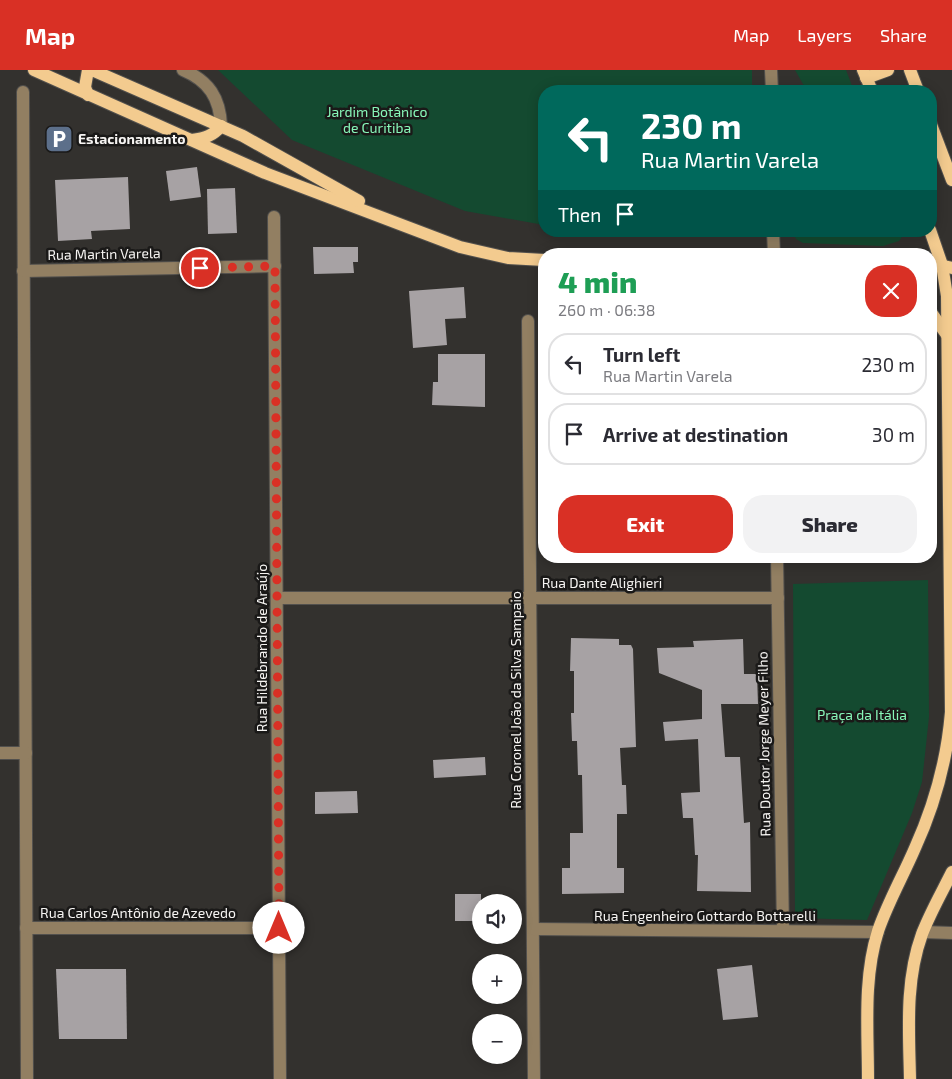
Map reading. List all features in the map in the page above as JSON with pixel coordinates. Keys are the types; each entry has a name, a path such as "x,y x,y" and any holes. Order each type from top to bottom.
{"main road":[{"path":"34,70 265,173 394,221 460,248 508,258 538,260"},
{"path":"88,95 85,87 90,70 221,126 260,145 394,221"},
{"path":"865,74 888,70"},
{"path":"910,70 916,85"},
{"path":"192,140 214,134 221,126"},
{"path":"937,140 952,180"},
{"path":"868,1079 869,975 878,932 931,809 944,766 949,739 951,702 950,471 947,296 937,252"},
{"path":"937,321 947,335"},
{"path":"910,1079 910,989 912,970 923,932 951,874"}],"street":[{"path":"772,70 772,85"},
{"path":"188,71 207,86 216,97 220,110 221,126"},
{"path":"22,92 27,1079"},
{"name":"Rua Hildebrando de Araújo","path":"274,216 280,1079"},
{"name":"Rua Martin Varela","path":"23,271 275,266"},
{"name":"Rua Coronel João da Silva Sampaio","path":"528,321 534,1079"},
{"name":"Rua Doutor Jorge Meyer Filho","path":"777,563 783,931"},
{"name":"Rua Dante Alighieri","path":"277,598 778,598"},
{"path":"0,754 26,753"},
{"name":"Rua Carlos Antônio de Azevedo","path":"26,928 279,928"},
{"name":"Rua Engenheiro Gottardo Bottarelli","path":"533,929 878,932"},
{"path":"923,932 952,932"}],"green space":[{"name":"Jardim Botânico de Curitiba","path":"218,70 752,70 752,85 538,85 538,224 465,211 292,140"},
{"path":"795,70 846,70 852,85 804,85"},
{"path":"795,237 902,237 899,241 883,246 803,243"},
{"name":"Praça da Itália","path":"928,580 929,717 922,782 912,813 867,920 795,918 793,584"}],"building":[{"path":"197,167 201,197 170,201 166,171"},
{"path":"128,177 130,229 91,231 92,239 58,241 55,180"},
{"path":"235,188 237,233 208,234 207,189"},
{"path":"313,247 358,247 358,262 353,262 354,273 314,274"},
{"path":"464,287 466,318 445,319 447,345 413,348 409,291"},
{"path":"438,354 485,354 485,407 432,405 433,382 438,382"},
{"path":"571,638 619,639 619,645 631,645 633,649 636,747 620,748 622,785 626,785 627,814 617,814 617,868 624,868 624,893 562,894 562,868 570,868 570,833 583,833 582,775 578,775 577,741 572,741 571,713 574,713 574,671 570,671"},
{"path":"743,639 744,674 757,674 758,704 721,704 725,757 740,757 744,823 750,822 751,892 697,891 698,855 695,855 693,818 683,818 681,793 700,792 698,739 665,741 663,722 702,719 702,690 659,673 657,648 694,647 693,641"},
{"path":"485,757 486,775 434,778 433,760"},
{"path":"357,791 358,813 315,814 315,792"},
{"path":"455,894 472,894 472,921 455,921"},
{"path":"752,965 758,1017 723,1020 717,969"},
{"path":"56,969 126,969 127,1039 59,1039"}],"place":[{"name":"Estacionamento","path":"59,139"}],"route":[{"path":"200,268 275,266 279,928"}]}
